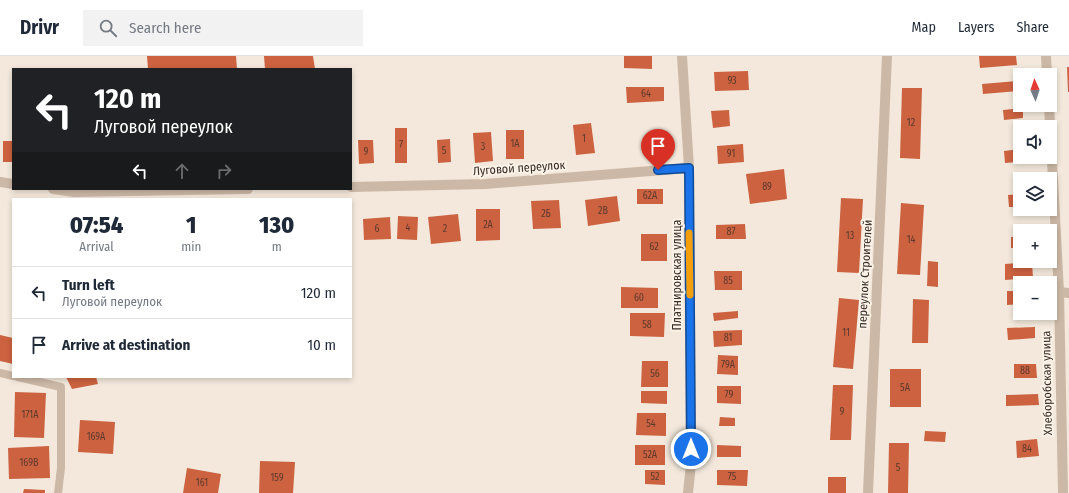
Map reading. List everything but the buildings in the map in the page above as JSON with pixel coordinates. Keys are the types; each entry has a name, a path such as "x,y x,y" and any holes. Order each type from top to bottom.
{"street":[{"name":"Платнировская улица","path":"682,56 689,168 691,464 688,493"},
{"name":"переулок Строителей","path":"868,493 888,56"},
{"path":"1046,56 1047,68"},
{"name":"Хлеборобская улица","path":"1050,112 1064,293 1063,493"},
{"name":"Луговой переулок","path":"352,187 485,184 689,168"},
{"path":"0,182 12,184"},
{"path":"59,190 74,192 190,190"}],"lane":[{"path":"0,373 12,376"},
{"path":"22,378 61,387 61,468 58,493"}],"slow traffic":[{"path":"689,233 690,295"}],"route":[{"path":"658,170 689,168 691,449"}]}
